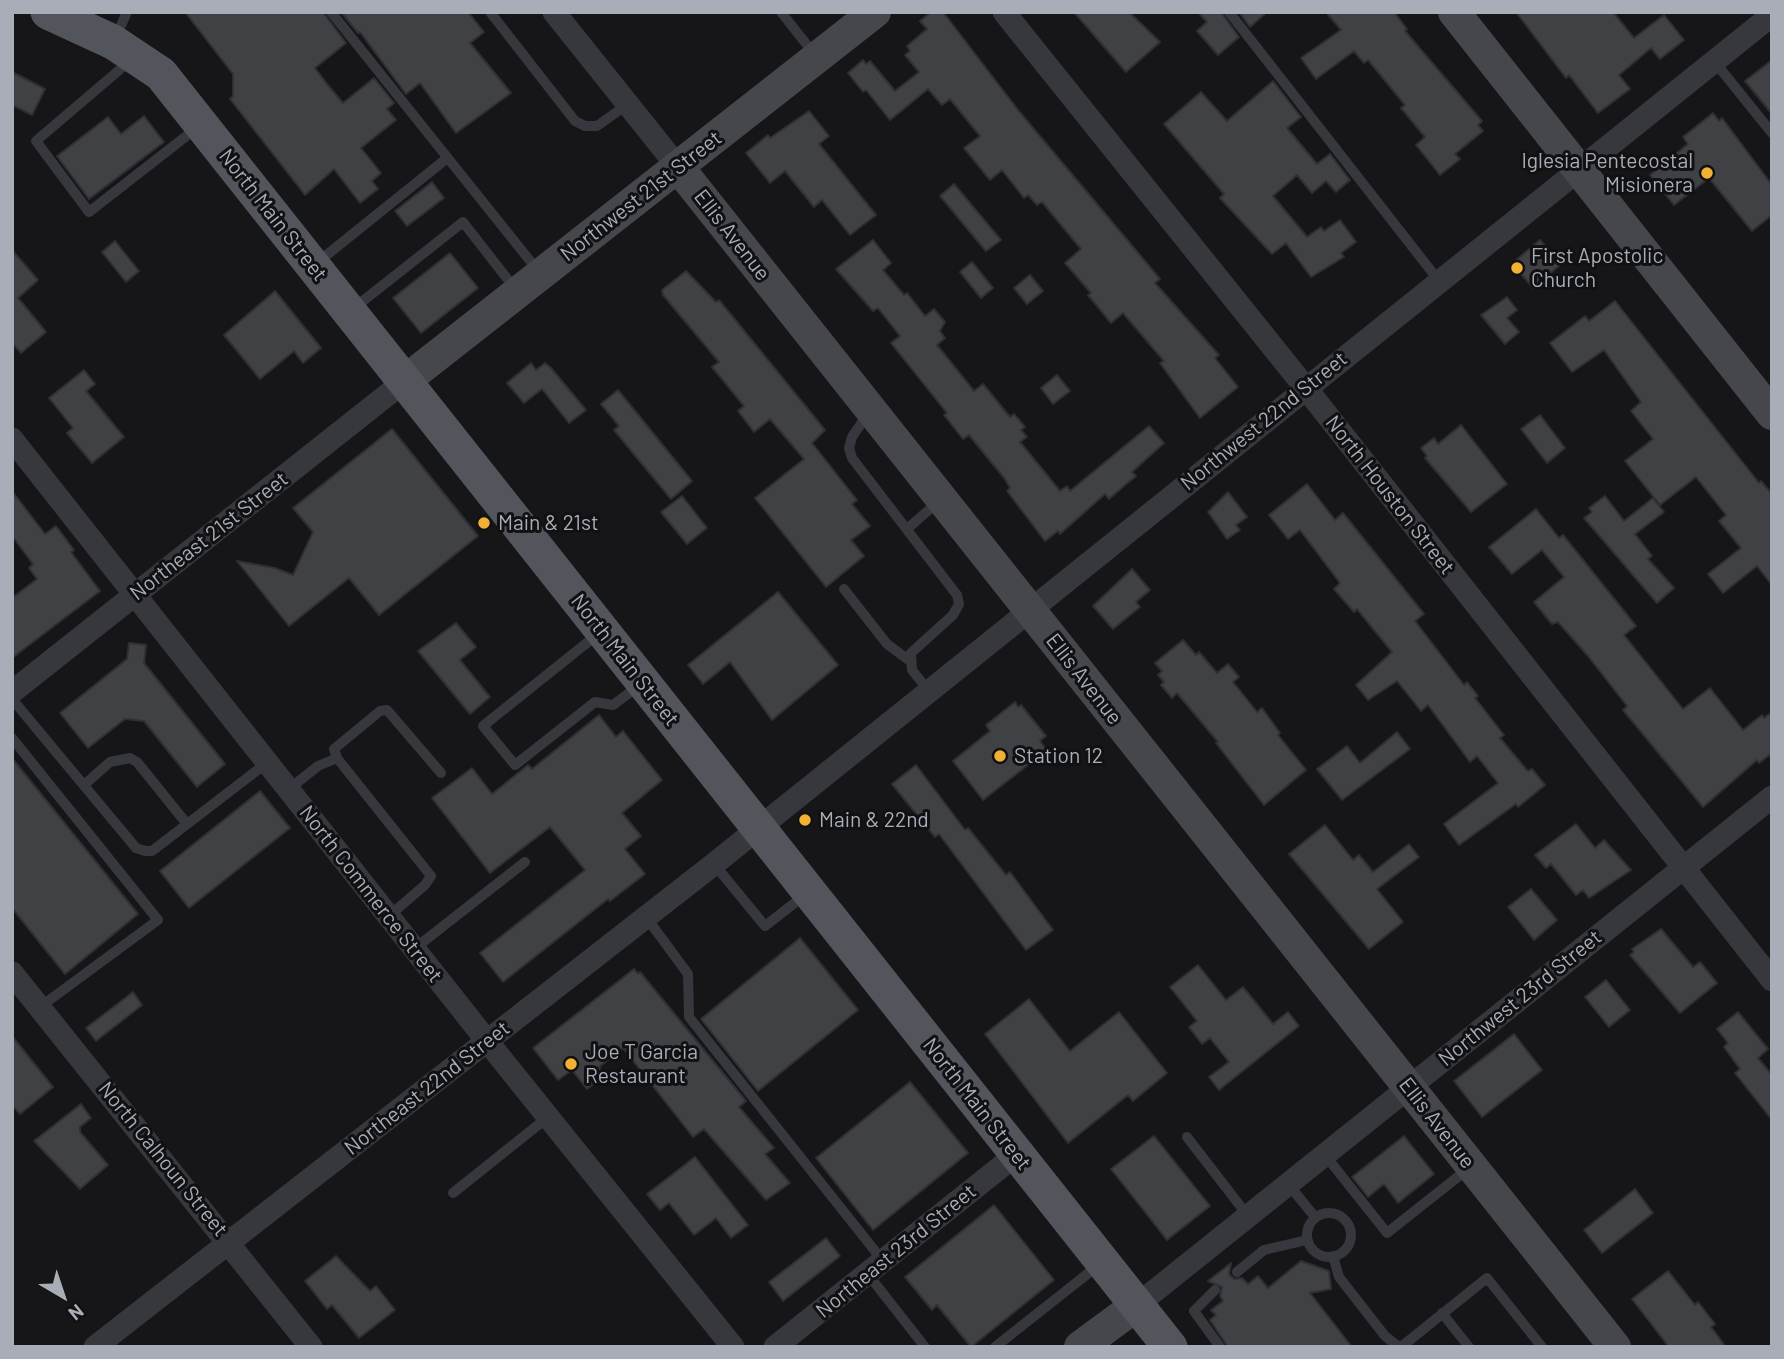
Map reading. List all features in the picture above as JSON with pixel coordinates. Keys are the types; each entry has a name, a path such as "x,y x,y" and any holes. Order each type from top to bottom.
{"main road":[{"name":"North Main Street","path":"48,12 107,30 161,74 1170,1347"}],"street":[{"name":"Ellis Avenue","path":"554,12 1615,1347"},
{"name":"Northwest 21st Street","path":"406,380 875,12"},
{"name":"North Houston Street","path":"1004,12 1305,387 1772,980"},
{"path":"1454,12 1772,414"},
{"name":"Northwest 22nd Street","path":"757,827 1772,15"},
{"name":"Northeast 21st Street","path":"12,692 406,380"},
{"name":"North Commerce Street","path":"12,439 487,1041 733,1347"},
{"name":"Northwest 23rd Street","path":"1137,1305 1772,797"},
{"name":"Northeast 22nd Street","path":"96,1347 714,864 757,827"},
{"name":"North Calhoun Street","path":"12,973 229,1241 311,1347"},
{"name":"Northeast 23rd Street","path":"775,1347 1017,1154"},
{"path":"1080,1347 1137,1305"}],"lane":[{"path":"331,12 446,159 529,284"},
{"path":"490,12 575,121 585,126 597,126 628,104"},
{"path":"781,12 817,57"},
{"path":"1229,12 1439,281"},
{"path":"107,30 36,141 89,212 201,124"},
{"path":"1714,61 1772,132"},
{"path":"314,266 446,159"},
{"path":"349,312 463,222 529,284"},
{"path":"870,409 852,437 849,448 852,458 957,595 959,604 953,615 911,653 912,670 928,690"},
{"path":"907,529 941,499"},
{"path":"844,589 887,643 910,661"},
{"path":"603,630 483,726 514,765 595,702 613,705 643,682"},
{"path":"12,699 136,848 152,850 268,762"},
{"path":"389,916 425,885 431,876 337,758 334,748 380,711 387,710 441,773"},
{"path":"13,741 158,920 40,1007"},
{"path":"84,785 110,762 130,758 187,824"},
{"path":"289,789 318,766 337,758"},
{"path":"414,949 525,862"},
{"path":"714,864 765,926 808,892"},
{"path":"646,917 688,974 689,1017 875,1267 925,1347"},
{"path":"453,1193 548,1116"},
{"path":"1187,1137 1248,1216"},
{"path":"1325,1155 1387,1233 1472,1167"},
{"path":"1289,1184 1315,1217"},
{"path":"1329,1212 1336,1213 1348,1223 1351,1230 1349,1245 1334,1256 1317,1254 1307,1240 1307,1229 1315,1217 1329,1212"},
{"path":"1237,1272 1264,1250 1307,1240"},
{"path":"1334,1256 1339,1277 1385,1336 1400,1347 1487,1278 1542,1347"},
{"path":"995,1347 1102,1262"},
{"path":"1215,1290 1194,1311 1220,1347"},
{"path":"1442,1313 1469,1347"}],"building":[{"path":"185,12 323,12 346,43 315,68 327,84 343,103 374,78 394,103 387,109 396,120 361,148 381,173 372,181 378,189 360,203 334,169 305,195 230,99 233,96 233,74"},
{"path":"341,12 468,12 484,32 470,43 511,93 456,133 420,83 406,94 360,32 358,33"},
{"path":"931,12 943,12 1018,110 1160,279 1155,283 1219,355 1215,358 1238,387 1200,418 1160,363 1164,361 1123,313 1111,323 1088,295 1091,293 1065,263 1081,249 1042,202 1037,205 1028,195 1024,198 1002,170 990,180 964,148 980,136 950,99 942,105 928,89 890,120 848,73 863,60 866,64 870,61 895,91 919,72 905,55 910,51 907,46 927,29 920,21"},
{"path":"1074,12 1129,12 1160,42 1126,72"},
{"path":"1198,12 1221,12 1239,37 1218,55 1197,31 1207,22"},
{"path":"1239,12 1267,12 1250,27"},
{"path":"1326,12 1394,12 1407,29 1405,31 1482,121 1478,125 1483,131 1455,154 1460,159 1440,175 1416,145 1425,137 1401,108 1405,105 1368,60 1364,63 1354,51 1316,79 1301,58 1341,30"},
{"path":"1516,12 1613,12 1634,38 1664,15 1684,40 1660,59 1651,48 1619,75 1630,89 1598,113 1569,75 1566,78"},
{"path":"1772,60 1772,114 1745,81"},
{"path":"12,72 45,89 32,115 12,105"},
{"path":"1273,81 1301,117 1287,128 1317,164 1330,154 1350,180 1336,192 1326,181 1312,193 1297,175 1273,196 1307,237 1321,227 1324,231 1340,220 1356,242 1341,253 1344,257 1311,277 1286,243 1272,254 1220,198 1224,194 1164,124 1201,92 1227,121"},
{"path":"809,111 829,136 819,144 876,215 850,235 822,200 814,207 785,171 770,183 746,153 768,135 770,138"},
{"name":"Iglesia Pentecostal Misionera","path":"1713,113 1719,121 1722,118 1772,185 1772,215 1752,231 1709,178 1674,205 1650,175 1688,144 1683,137"},
{"path":"144,116 164,142 89,199 57,156 108,117 121,134"},
{"path":"432,182 444,198 407,226 395,211"},
{"path":"954,184 1001,240 986,251 940,196"},
{"path":"873,240 891,263 883,270 904,295 907,293 925,316 934,309 945,322 940,331 945,338 937,345 974,391 983,384 1010,417 1014,414 1025,427 1021,430 1027,437 1020,442 1060,491 1067,486 1070,491 1149,426 1164,443 1132,472 1136,476 1109,499 1105,494 1060,534 1058,531 1045,541 1007,491 1010,488 1005,479 969,435 963,439 944,415 947,413 891,343 900,336 878,308 873,311 836,269"},
{"path":"1540,240 1561,264 1533,288 1516,268 1519,265 1515,261"},
{"path":"115,241 139,271 126,282 102,252"},
{"path":"12,250 38,280 18,298 46,332 21,353 12,343"},
{"path":"450,253 478,288 421,333 393,298"},
{"path":"972,262 993,288 981,298 960,272"},
{"path":"686,271 716,302 719,300 825,430 812,443 857,500 852,504 870,526 851,540 864,556 826,587 755,498 804,459 770,419 754,432 738,411 744,406 712,367 719,362 663,295 662,290"},
{"path":"1030,275 1043,291 1027,304 1014,288"},
{"path":"275,291 321,348 303,363 294,351 260,379 224,335"},
{"path":"1507,297 1517,310 1507,318 1519,332 1505,344 1481,315"},
{"path":"1615,301 1759,483 1761,481 1772,494 1772,585 1757,566 1723,593 1708,574 1741,548 1719,521 1726,515 1696,477 1660,505 1625,461 1653,439 1631,411 1641,402 1604,350 1572,372 1550,343 1585,316 1589,321"},
{"path":"531,363 536,370 545,363 551,368 586,410 569,423 542,389 524,403 507,383"},
{"path":"84,370 95,384 86,391 124,437 92,463 67,433 73,428 49,398"},
{"path":"1057,375 1070,391 1053,404 1041,388"},
{"path":"618,390 692,481 671,499 614,430 619,426 601,404"},
{"path":"1540,415 1565,448 1547,463 1521,429"},
{"path":"1461,425 1507,484 1471,512 1425,458 1427,456 1421,448 1434,438 1438,444"},
{"path":"392,429 478,536 379,615 349,578 289,626 237,561 275,568 293,575 313,532 293,508"},
{"path":"1307,484 1335,520 1343,513 1424,614 1415,621 1464,685 1467,682 1478,696 1475,698 1504,735 1500,738 1526,769 1532,769 1545,785 1518,807 1516,804 1459,845 1444,824 1498,783 1477,756 1470,762 1428,705 1421,711 1397,681 1368,700 1356,685 1392,652 1357,609 1354,612 1334,589 1340,583 1300,530 1288,539 1269,515"},
{"path":"12,491 45,534 56,526 74,550 71,552 100,591 12,658 12,598 37,579 29,568 33,564 12,536"},
{"path":"1228,492 1247,517 1236,525 1240,530 1227,539 1208,512"},
{"path":"682,496 707,528 687,544 661,512"},
{"path":"1605,496 1624,521 1653,498 1664,512 1635,534 1652,556 1648,559 1674,588 1657,603 1584,518 1592,512 1589,508"},
{"path":"1536,509 1559,538 1563,535 1636,626 1624,635 1683,709 1710,688 1743,730 1762,715 1764,718 1772,712 1772,753 1759,763 1757,760 1703,807 1623,710 1627,706 1588,656 1558,622 1552,624 1534,602 1564,577 1542,550 1512,574 1489,547"},
{"path":"1132,569 1150,590 1136,602 1140,607 1113,629 1093,606"},
{"path":"778,592 838,665 772,720 730,662 703,684 688,665"},
{"path":"456,623 476,647 460,660 490,697 470,714 418,651"},
{"path":"1183,640 1196,655 1199,652 1217,673 1228,664 1239,677 1233,682 1257,712 1262,708 1280,733 1278,735 1306,770 1264,805 1216,743 1218,742 1177,693 1172,698 1161,685 1164,682 1158,675 1162,671 1155,663"},
{"path":"129,643 146,645 144,663 225,764 197,787 144,721 125,719 88,748 60,713 127,659"},
{"name":"Station 12","path":"1015,702 1018,707 1021,705 1046,736 1040,741 1047,750 983,800 953,761 990,731 986,725"},
{"path":"599,715 616,737 623,731 662,780 622,813 641,836 625,849 645,874 610,901 608,899 503,982 480,953 585,870 550,827 490,873 432,798 472,768 492,794 528,765 532,769"},
{"path":"1397,732 1410,749 1342,800 1317,769 1347,746 1360,763"},
{"path":"12,758 138,914 65,974 12,908"},
{"path":"916,765 965,830 968,828 1006,875 1010,872 1053,930 1026,950 939,834 935,837 892,784"},
{"path":"260,791 290,828 189,908 160,871"},
{"path":"1576,824 1595,848 1604,840 1631,870 1589,898 1583,890 1576,895 1551,864 1546,868 1535,855"},
{"path":"1325,825 1353,860 1359,855 1373,872 1409,844 1419,857 1377,889 1403,922 1369,949 1289,854"},
{"path":"1531,889 1557,920 1534,940 1508,907"},
{"path":"1661,929 1693,967 1700,962 1717,983 1680,1013 1630,955 1634,952 1632,949"},
{"path":"800,938 858,1010 758,1091 701,1019"},
{"path":"1198,965 1226,1000 1243,987 1273,1024 1288,1012 1299,1026 1219,1090 1209,1077 1229,1062 1210,1038 1202,1044 1189,1027 1197,1021 1170,987"},
{"path":"634,969 638,974 640,972 746,1101 739,1107 774,1148 765,1154 790,1183 766,1200 704,1129 693,1137 623,1048 599,1067 605,1075 587,1089 572,1070 558,1080 533,1048"},
{"path":"1606,980 1630,1010 1609,1027 1585,997"},
{"path":"133,992 142,1005 96,1041 86,1028"},
{"path":"1029,999 1070,1051 1119,1012 1167,1073 1133,1101 1128,1095 1068,1143 985,1034"},
{"path":"1738,1012 1768,1049 1758,1058 1772,1075 1772,1120 1735,1073 1740,1069 1724,1047 1728,1043 1717,1029"},
{"path":"1514,1034 1542,1070 1482,1117 1454,1081"},
{"path":"12,1036 53,1087 20,1114 12,1105"},
{"path":"910,1082 968,1153 873,1230 816,1158"},
{"path":"81,1104 91,1118 80,1127 80,1132 108,1165 80,1189 34,1141"},
{"path":"1154,1136 1210,1206 1167,1240 1111,1169"},
{"path":"1404,1136 1434,1174 1398,1203 1384,1184 1368,1197 1352,1177"},
{"path":"695,1157 748,1225 731,1238 716,1218 694,1235 669,1203 660,1210 647,1194"},
{"path":"1635,1189 1653,1213 1602,1253 1584,1230"},
{"path":"994,1205 1054,1280 971,1347 937,1305 932,1310 905,1277"},
{"path":"826,1238 840,1256 783,1301 769,1282"},
{"path":"336,1256 370,1291 376,1286 395,1310 359,1338 332,1305 327,1309 305,1281"},
{"path":"1301,1261 1329,1271 1331,1289 1310,1293 1352,1347 1228,1347 1210,1320 1216,1315 1211,1310 1223,1301 1220,1296 1222,1287 1208,1281 1231,1263 1229,1274 1234,1279 1242,1278 1248,1284 1258,1276 1268,1288"},
{"path":"1668,1271 1695,1305 1698,1302 1715,1324 1711,1327 1726,1347 1669,1347 1632,1299"}],"place":[{"name":"Iglesia Pentecostal Misionera","path":"1707,173"},
{"name":"First Apostolic Church","path":"1517,268"},
{"name":"Main & 21st","path":"484,523"},
{"name":"Station 12","path":"1000,756"},
{"name":"Main & 22nd","path":"805,820"},
{"name":"Joe T Garcia Restaurant","path":"571,1064"}]}
